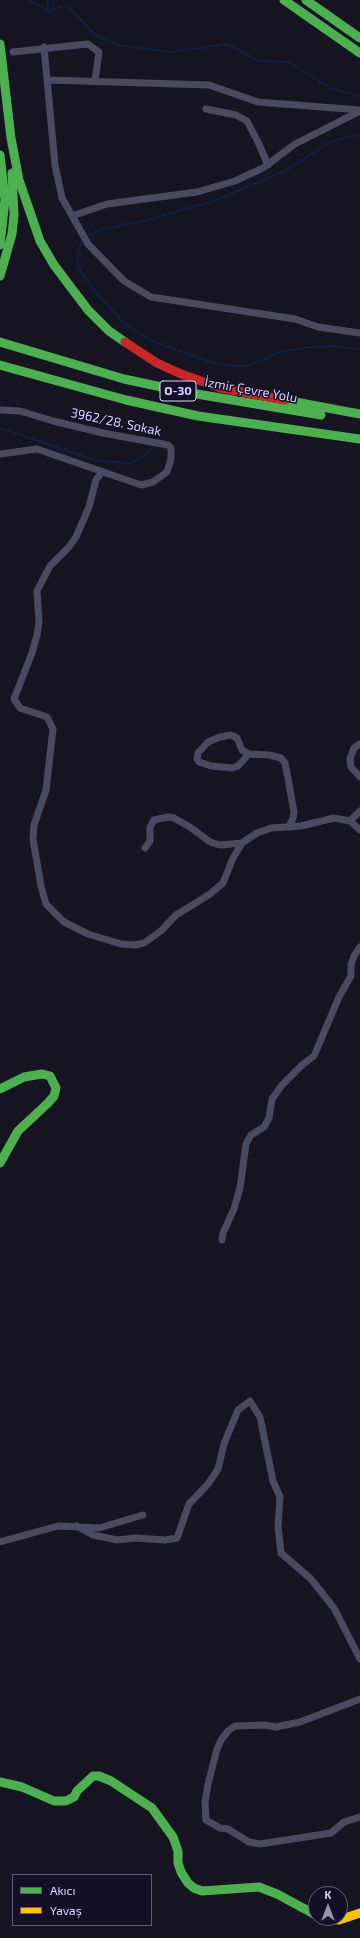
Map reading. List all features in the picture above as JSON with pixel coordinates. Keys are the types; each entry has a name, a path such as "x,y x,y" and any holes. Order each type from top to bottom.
{"main road":[{"path":"284,0 360,52"},
{"path":"306,0 360,38"},
{"path":"0,44 11,138 19,180 28,212 40,241 54,265 88,310 109,331 157,363 181,374 221,388 360,414"},
{"path":"0,276 12,234 14,215 11,138"},
{"path":"0,155 5,200 4,221 0,245"},
{"name":"İzmir Çevre Yolu","path":"0,342 124,379 185,392 311,414 360,419"},
{"name":"O-30","path":"0,365 126,400 198,416 360,439"},
{"path":"0,1089 24,1077 42,1074 50,1076 56,1088 54,1096 48,1103 18,1131 0,1163"},
{"path":"0,1782 22,1787 54,1801 66,1801 74,1797 77,1790 93,1776 99,1776 111,1781 152,1808 173,1837 178,1851 178,1863 181,1872 188,1883 194,1888 202,1891 243,1887 259,1888 277,1894 308,1911"},
{"path":"348,1917 360,1913"}],"street":[{"path":"12,52 44,47 88,44 99,52 95,81"},
{"path":"44,47 55,165 62,198 88,244 124,281 151,297 295,320 318,327 360,333"},
{"path":"48,80 209,85 258,102 360,111"},
{"path":"206,109 236,115 247,121 268,165"},
{"path":"72,216 107,204 197,192 234,181 268,165 295,144 360,111"},
{"name":"3962/28. Sokak","path":"0,410 20,411 52,421 103,433 168,445 171,448 171,459 167,472 153,482 141,485 37,449 0,454"},
{"path":"102,472 96,480 88,507 76,536 68,548 50,566 37,591 39,622 37,635 14,699 20,708 47,717 53,729 46,790 34,825 33,839 43,898 53,912 64,922 88,934 128,945 144,942 161,931 176,915 210,894 223,882 233,858 242,843 257,833 271,828 301,826 334,818 350,820 360,830"},
{"path":"249,754 238,766 232,768 211,766 199,762 197,758 198,753 208,742 220,737 231,735 237,738 242,750 249,754 269,755 281,758 285,763 294,812 293,818 288,827"},
{"path":"360,744 354,748 350,759 351,767 360,777"},
{"path":"350,820 360,810"},
{"path":"145,848 150,841 150,827 154,820 168,817 174,818 190,827 210,842 220,845 242,843"},
{"path":"222,1240 223,1233 234,1209 240,1188 246,1144 251,1134 264,1127 269,1118 272,1099 282,1084 314,1056 324,1035 331,1014 351,976 351,965 354,956 360,947"},
{"path":"77,1526 93,1535 117,1540 177,1538 189,1504 208,1484 218,1469 224,1444 238,1410 250,1401 260,1417 273,1481 280,1497 278,1526 281,1553 311,1579 334,1608 360,1659"},
{"path":"0,1542 58,1526 99,1528 120,1524 143,1515"},
{"path":"360,1699 300,1722 276,1727 265,1725 235,1726 228,1731 221,1740 217,1749 205,1802 206,1820 220,1828 228,1829 249,1842 260,1844 331,1833 344,1822 360,1817"}],"waterway":[{"path":"29,0 48,11 67,5 95,35 118,45 170,52 227,44 259,61 289,62 330,88 360,96"},
{"path":"48,0 48,11"},
{"path":"86,237 96,231 147,220 217,200 287,170 330,142 360,134"},
{"path":"83,240 77,258 80,270 98,295 125,324 152,341 216,364 245,366 261,361"},
{"path":"261,361 276,353 303,348 333,346 360,349"},
{"path":"0,428 95,460 131,464 152,449"}],"traffic: fast":[{"path":"284,0 360,53"},
{"path":"306,0 360,38"},
{"path":"0,44 11,138 19,180 40,241 54,265 88,310 109,331 125,342"},
{"path":"0,155 5,200 0,245"},
{"path":"0,276 12,234 14,215 12,173"},
{"path":"0,342 124,379 185,392 321,415"},
{"path":"0,365 126,400 198,416 360,439"},
{"path":"285,400 360,414"},
{"path":"0,1089 24,1077 42,1074 50,1076 56,1088 54,1096 48,1103 18,1131 0,1163"},
{"path":"0,1782 22,1787 54,1801 66,1801 74,1797 77,1791 93,1776 99,1776 111,1781 152,1808 173,1837 178,1851 178,1863 181,1872 188,1883 194,1888 202,1891 259,1887 277,1894 308,1911"}],"traffic: slow":[{"path":"348,1917 360,1913"}],"traffic: jam":[{"path":"125,342 157,363 181,374 221,388 285,400"}]}
